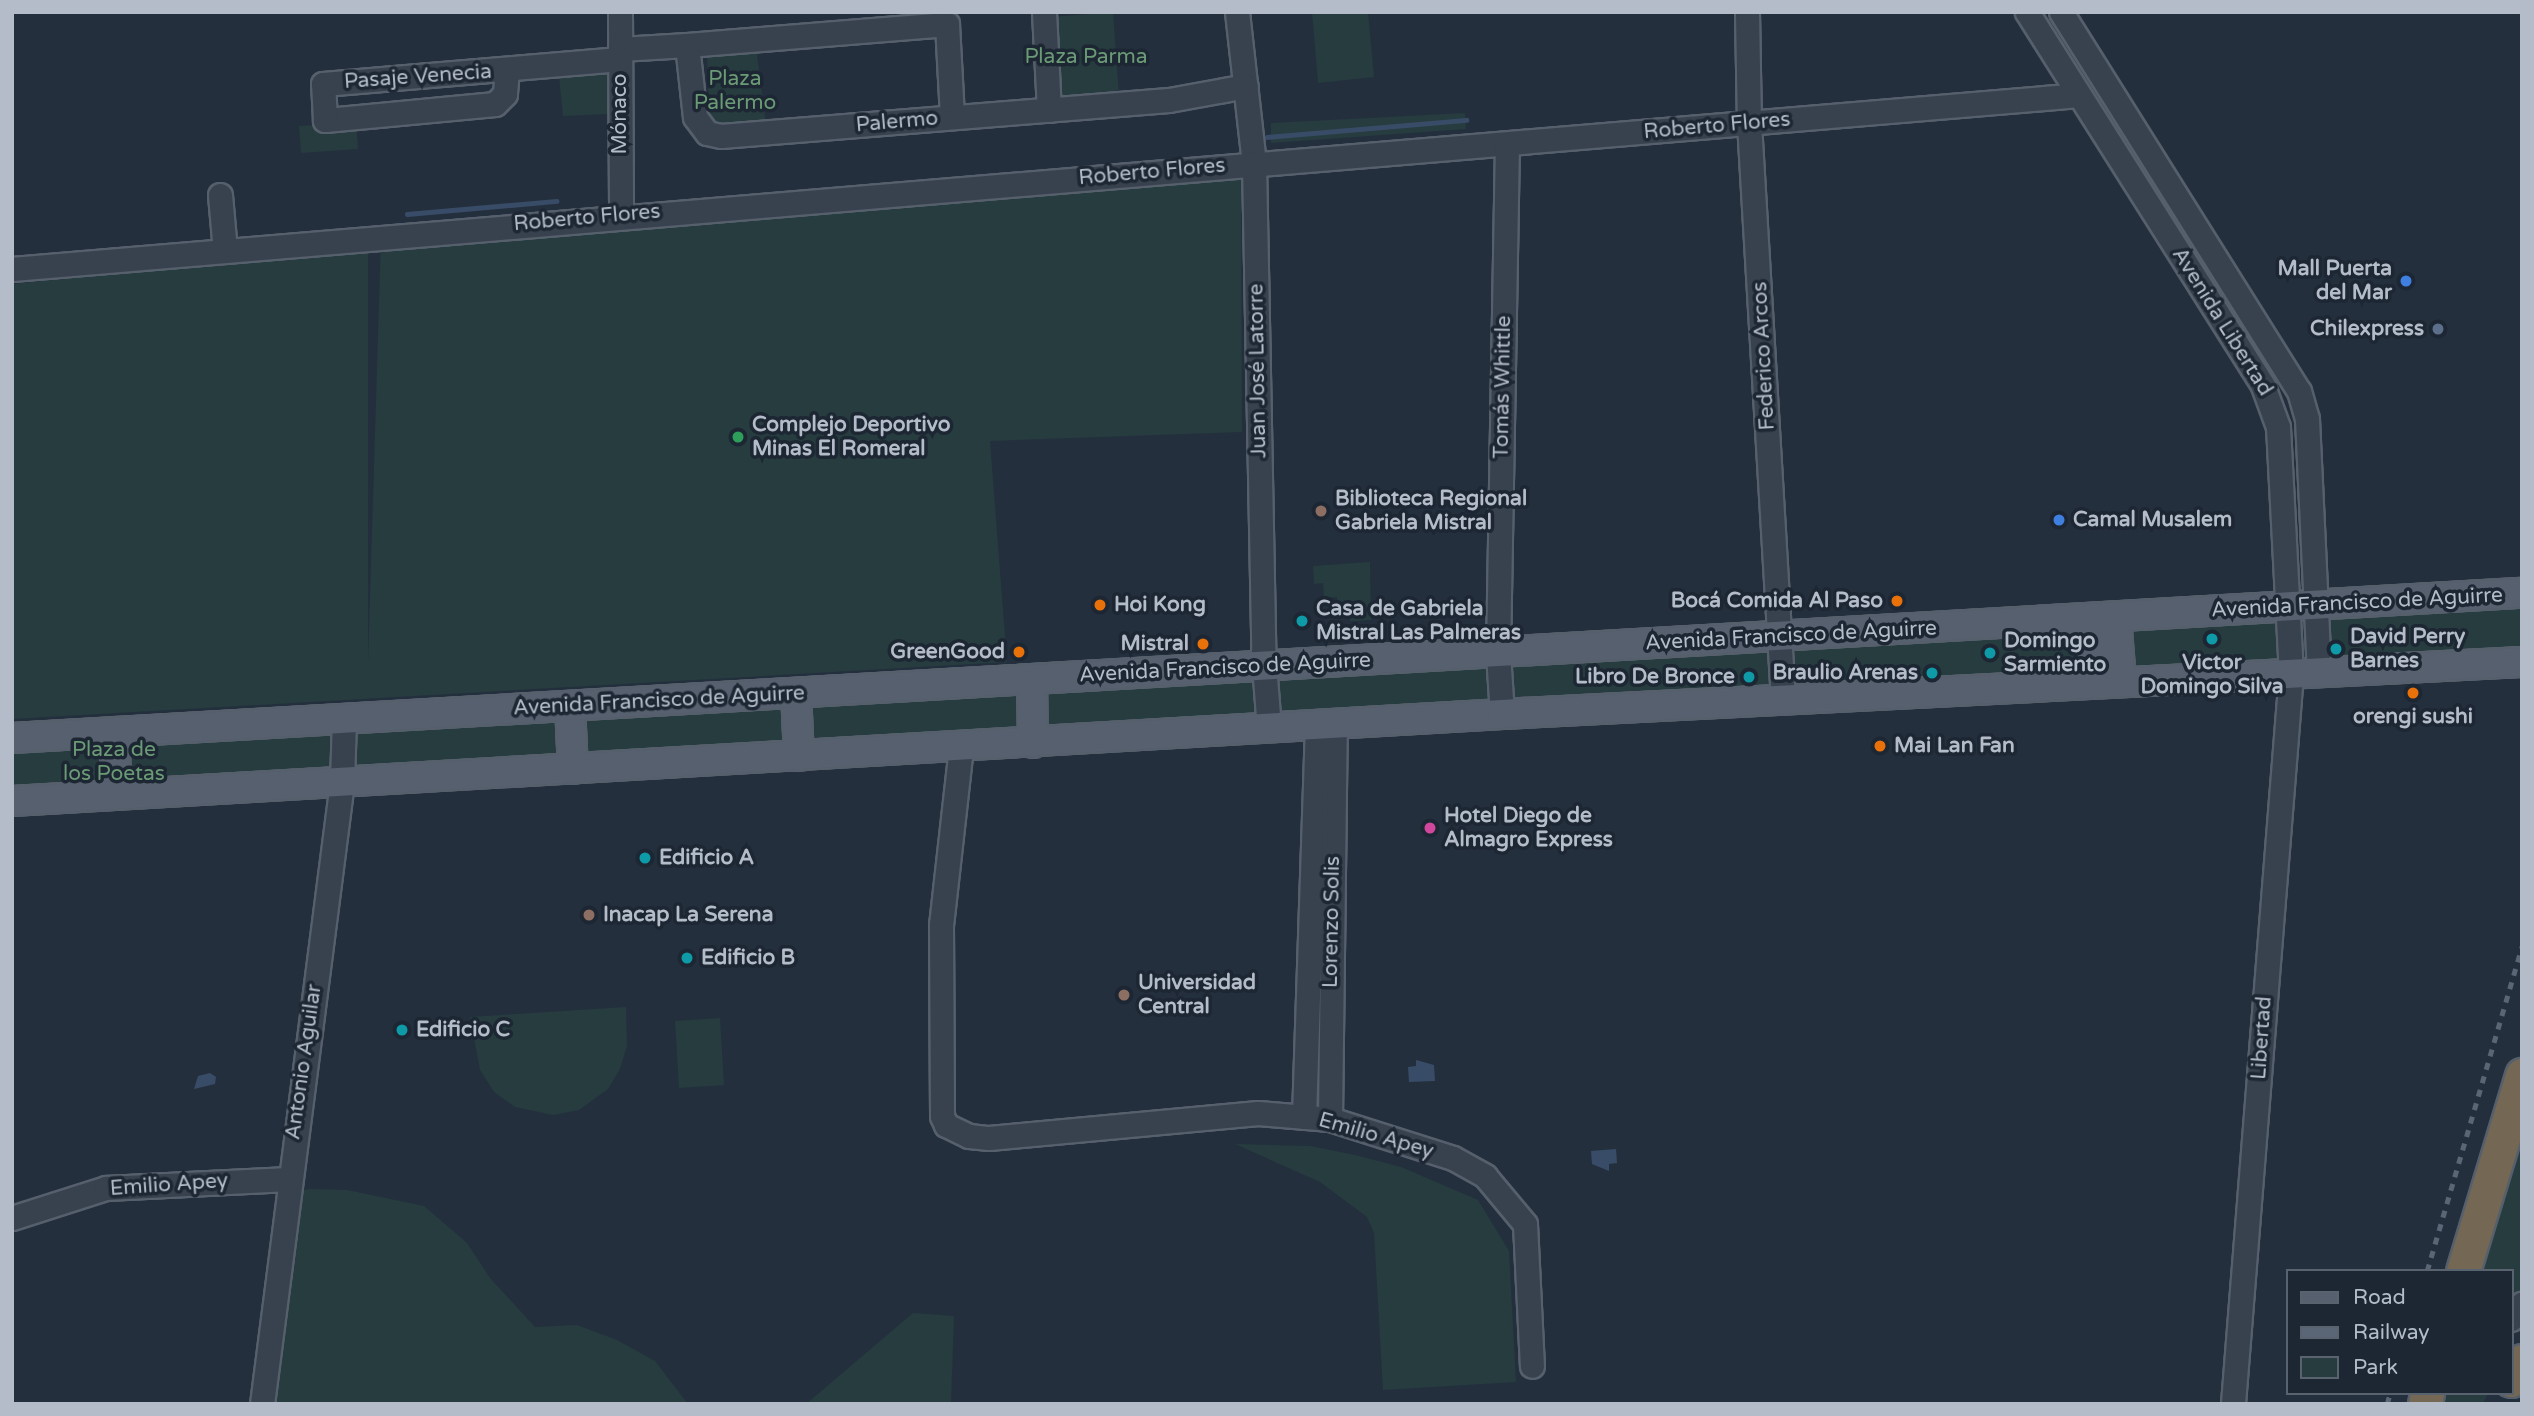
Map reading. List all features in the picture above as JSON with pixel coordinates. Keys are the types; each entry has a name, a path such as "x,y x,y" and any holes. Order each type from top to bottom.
{"highway":[{"path":"2464,1269 2522,1074"},
{"path":"2513,1377 2522,1361"}],"main road":[{"name":"Avenida Francisco de Aguirre","path":"12,738 2522,593"},
{"path":"2104,617 2109,682"},
{"path":"12,801 1502,714 2522,662"},
{"path":"1032,680 1033,743"},
{"path":"796,693 799,756"},
{"path":"570,706 573,769"},
{"path":"114,732 117,795"}],"street":[{"name":"Mónaco","path":"620,12 621,215"},
{"path":"1044,12 1049,110"},
{"name":"Juan José Latorre","path":"1237,12 1254,163 1263,666 1269,729"},
{"name":"Federico Arcos","path":"1747,12 1749,123 1768,410 1776,636 1783,700"},
{"name":"Avenida Libertad","path":"2027,12 2274,407 2291,673"},
{"name":"Avenida Libertad","path":"2061,12 2300,391 2307,419 2319,671"},
{"path":"620,54 687,45 947,24 952,117"},
{"name":"Palermo","path":"687,45 695,117 702,128 714,135 1170,100 1246,86"},
{"name":"Pasaje Venecia","path":"507,70 505,94 495,104 325,120 323,84 507,70 620,54"},
{"name":"Roberto Flores","path":"12,269 621,215 2079,95"},
{"name":"Tomás Whittle","path":"1502,714 1499,653 1507,144"},
{"path":"220,195 225,251"},
{"name":"Libertad","path":"2233,1404 2291,673"},
{"name":"Antonio Aguilar","path":"262,1404 341,782 344,720"},
{"name":"Lorenzo Solis","path":"1304,1117 1326,726"},
{"name":"Lorenzo Solis","path":"1326,726 1330,1119"},
{"name":"Emilio Apey","path":"961,747 940,924 942,1116 955,1132 989,1138 1258,1113 1330,1119 1453,1158 1485,1176 1505,1196 1525,1224 1532,1366"},
{"name":"Emilio Apey","path":"12,1219 106,1188 289,1179"}],"green space":[{"name":"Plaza Parma","path":"1113,12 1119,97 1059,102 1052,17"},
{"path":"1312,12 1368,12 1374,77 1318,83"},
{"name":"Plaza Palermo","path":"756,47 766,125 721,128 709,113 707,50"},
{"path":"608,72 608,114 563,116 559,76"},
{"path":"1465,113 1466,129 1271,143 1271,123"},
{"path":"356,123 358,149 301,153 299,126"},
{"name":"Complejo Deportivo Minas El Romeral","path":"1241,173 1242,432 990,441 1007,662 12,719 12,284 368,249 368,662 381,237"},
{"path":"1370,562 1371,620 1350,621 1350,609 1338,614 1337,597 1324,598 1323,583 1314,584 1313,566"},
{"name":"Plaza de los Poetas","path":"2522,601 2522,652 12,794 12,742"},
{"path":"626,1007 627,1046 620,1069 608,1089 579,1110 553,1115 515,1107 494,1092 480,1070 470,1017"},
{"path":"720,1018 724,1085 679,1088 675,1021"},
{"path":"1235,1144 1310,1146 1355,1155 1401,1167 1478,1200 1509,1251 1516,1382 1383,1390 1374,1233 1367,1217 1320,1182"},
{"path":"2522,1147 2522,1288 2513,1301 2513,1269 2478,1269 2512,1152"},
{"path":"301,1190 347,1190 424,1206 467,1243 490,1278 535,1327 577,1325 617,1340 655,1361 688,1404 276,1404"},
{"path":"913,1313 954,1316 951,1404 806,1404"},
{"path":"2441,1395 2487,1395 2483,1404 2438,1404"}],"water":[{"path":"1416,1060 1434,1065 1435,1081 1409,1082 1408,1067 1416,1066"},
{"path":"210,1073 216,1077 215,1084 194,1089 198,1076"},
{"path":"1616,1149 1617,1163 1609,1164 1609,1171 1592,1164 1591,1151"}],"waterway":[{"path":"1267,137 1466,120"},
{"path":"407,214 556,201"}],"railway":[{"path":"2428,1269 2522,947"},
{"path":"2387,1404 2389,1395"}],"place":[{"name":"Mall Puerta del Mar","path":"2406,281"},
{"name":"Chilexpress","path":"2438,329"},
{"name":"Complejo Deportivo Minas El Romeral","path":"738,437"},
{"name":"Biblioteca Regional Gabriela Mistral","path":"1321,511"},
{"name":"Camal Musalem","path":"2059,520"},
{"name":"Bocá Comida Al Paso","path":"1897,601"},
{"name":"Hoi Kong","path":"1100,605"},
{"name":"Casa de Gabriela Mistral Las Palmeras","path":"1302,621"},
{"name":"Victor Domingo Silva","path":"2212,639"},
{"name":"Mistral","path":"1203,644"},
{"name":"David Perry Barnes","path":"2336,649"},
{"name":"GreenGood","path":"1019,652"},
{"name":"Domingo Sarmiento","path":"1990,653"},
{"name":"Braulio Arenas","path":"1932,673"},
{"name":"Libro De Bronce","path":"1749,677"},
{"name":"orengi sushi","path":"2413,693"},
{"name":"Mai Lan Fan","path":"1880,746"},
{"name":"Hotel Diego de Almagro Express","path":"1430,828"},
{"name":"Edificio A","path":"645,858"},
{"name":"Inacap La Serena","path":"589,915"},
{"name":"Edificio B","path":"687,958"},
{"name":"Universidad Central","path":"1124,995"},
{"name":"Edificio C","path":"402,1030"}]}
